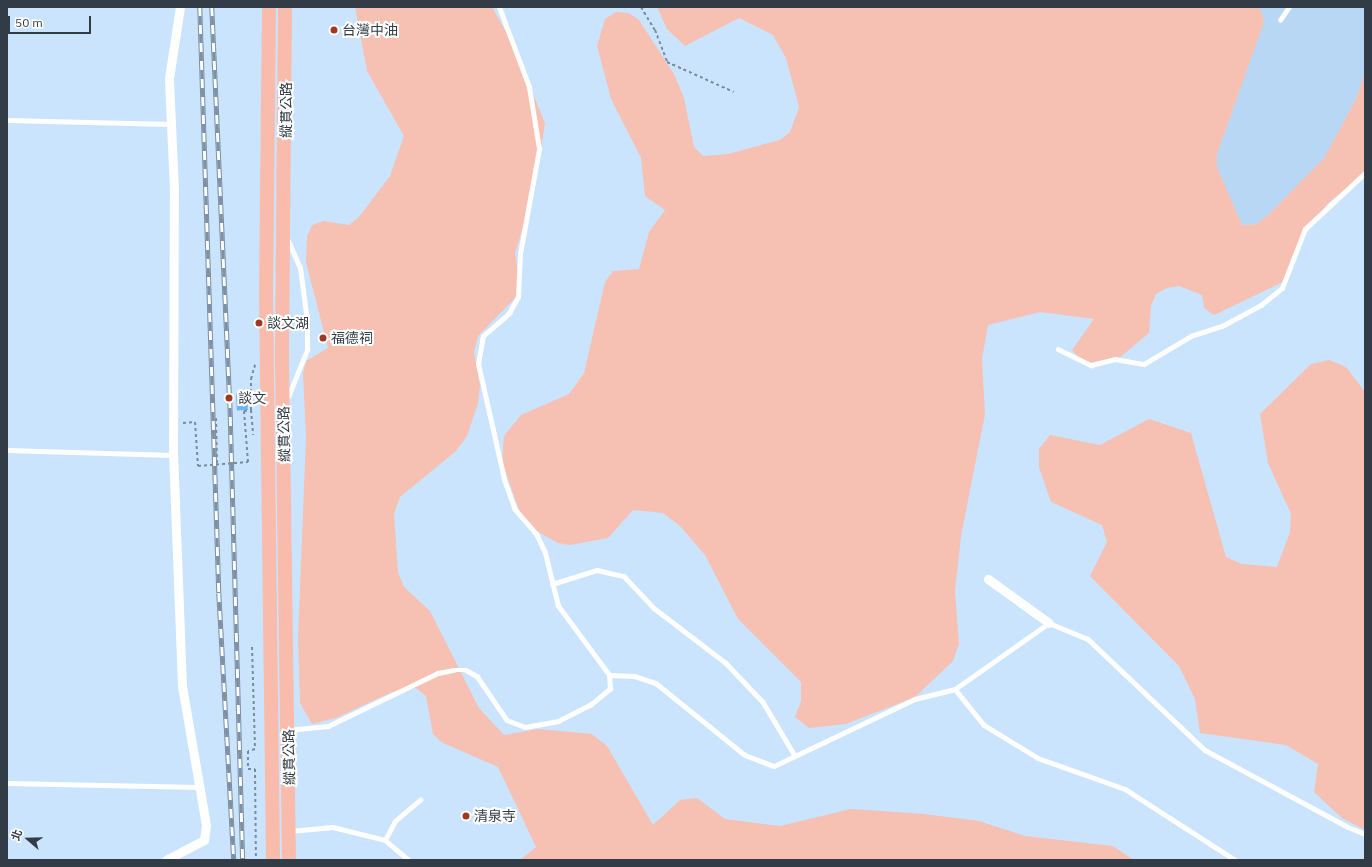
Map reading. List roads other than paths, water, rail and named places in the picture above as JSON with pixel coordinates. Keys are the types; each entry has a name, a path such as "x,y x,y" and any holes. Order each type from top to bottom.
{"main road":[{"path":"269,11 285,10"},
{"name":"縱貫公路","path":"285,10 283,408 290,831 289,860"},
{"name":"縱貫公路","path":"269,11 267,361 273,860"},
{"path":"267,361 283,358"},
{"path":"273,831 290,831"}],"street":[{"path":"166,860 204,840 201,787 182,686 173,454 174,190 170,124 170,78 180,7"},
{"path":"988,579 1049,623"}],"lane":[{"path":"288,730 328,726 438,673 460,670 477,676 506,720 525,727 558,721 590,705 610,688 609,675 558,606 536,534 515,510 504,479 478,364 483,336 508,313 518,297 520,254 539,149 529,87 499,7"},
{"path":"1280,20 1289,7"},
{"path":"7,120 170,124"},
{"path":"1058,349 1091,365 1115,359 1144,364 1191,336 1222,326 1261,305 1282,288 1305,229 1365,173"},
{"path":"283,408 307,350 307,321 300,268 284,231"},
{"path":"7,450 173,454"},
{"path":"552,584 597,570 624,576 654,608 726,663 764,702 794,754"},
{"path":"609,675 634,676 656,683 745,755 774,766 794,754 915,700 955,689 1049,623 1088,639 1205,750 1348,828 1365,834"},
{"path":"955,689 984,725 1038,758 1125,789 1235,860"},
{"path":"7,783 201,787"},
{"path":"385,840 395,821 420,800"},
{"path":"290,831 333,827 385,840 409,860"}],"railway":[{"path":"200,7 219,593 234,860"},
{"path":"212,7 230,399 243,860"}],"place":[{"name":"台灣中油","path":"334,30"},
{"name":"談文湖","path":"259,323"},
{"name":"福德祠","path":"323,338"},
{"name":"談文","path":"229,398"},
{"name":"清泉寺","path":"466,816"}]}
